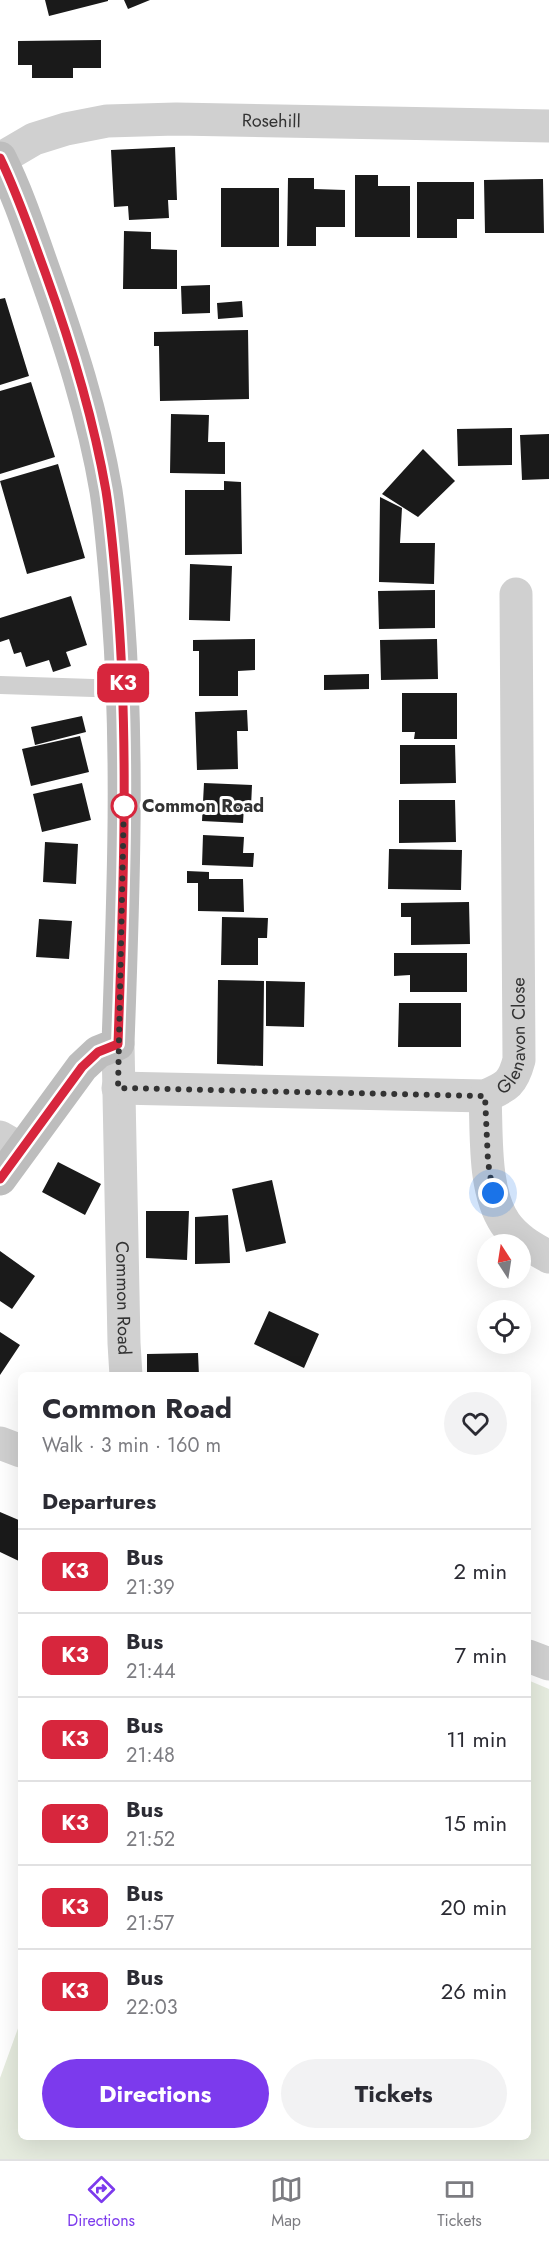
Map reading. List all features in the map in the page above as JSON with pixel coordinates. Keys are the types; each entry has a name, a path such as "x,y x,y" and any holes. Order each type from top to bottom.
{"street":[{"name":"Rosehill","path":"0,158 45,136 66,129 107,121 549,126"},
{"name":"Common Road","path":"0,158 13,184 66,332 88,407 106,491 115,572 124,689 124,887 118,1088 126,1372"},
{"name":"Glenavon Close","path":"118,1088 485,1096 501,1090 514,1078 519,1060 516,594"},
{"path":"0,1179 11,1143 98,1052 118,1044"},
{"path":"485,1096 488,1162 493,1193 505,1223 525,1244 549,1257"},
{"path":"0,1443 18,1450"},
{"path":"531,1657 549,1664"}],"lane":[{"path":"0,685 124,689"}],"shaded area":[{"path":"531,1681 549,1689 549,2159 0,2159 0,2078 18,2028 18,2140 531,2140"}],"building":[{"path":"45,0 108,0 108,1 49,16"},
{"path":"124,0 150,0 128,9"},
{"path":"101,40 101,68 73,68 73,78 32,78 32,65 18,65 18,41"},
{"path":"175,147 177,200 168,200 169,218 129,220 128,206 114,207 111,150"},
{"path":"355,175 378,175 378,186 410,186 410,237 355,237"},
{"path":"288,178 314,178 314,189 345,190 345,227 316,227 316,246 287,246"},
{"path":"543,179 544,233 485,233 484,180"},
{"path":"417,182 474,182 474,219 457,219 457,238 417,238"},
{"path":"221,188 279,188 279,247 221,247"},
{"path":"124,231 151,232 151,249 177,250 177,289 123,289"},
{"path":"210,285 210,313 182,314 181,286"},
{"path":"5,298 29,376 0,385 0,299"},
{"path":"242,301 243,317 218,319 217,303"},
{"path":"248,330 249,399 160,401 159,346 154,346 154,332"},
{"path":"31,382 55,457 0,474 0,391"},
{"path":"171,414 209,415 208,442 225,442 225,474 170,473"},
{"path":"512,428 512,465 458,466 457,429"},
{"path":"549,434 549,479 522,480 520,435"},
{"path":"423,449 455,481 418,517 382,494"},
{"path":"58,464 85,558 27,574 0,481"},
{"path":"224,481 241,482 242,554 185,555 185,490 224,490"},
{"path":"380,497 402,508 400,543 435,543 434,584 379,582"},
{"path":"190,564 232,566 230,621 189,620"},
{"path":"435,590 435,628 379,629 378,591"},
{"path":"71,596 87,645 66,652 71,666 53,672 49,660 26,667 21,652 14,654 9,639 0,642 0,618"},
{"path":"255,639 255,670 238,671 238,696 199,696 199,651 193,651 193,640"},
{"path":"437,639 438,679 381,680 380,640"},
{"path":"369,674 369,689 324,690 324,675"},
{"path":"402,693 457,693 457,739 414,739 415,732 402,732"},
{"path":"247,710 248,731 237,731 238,769 197,770 195,712"},
{"path":"82,716 86,732 35,745 31,727"},
{"path":"80,736 89,772 31,786 22,749"},
{"path":"400,745 455,745 456,783 400,784"},
{"path":"82,783 91,820 42,832 33,794"},
{"path":"204,783 252,785 251,807 244,806 243,823 202,821"},
{"path":"399,800 455,800 456,842 399,843"},
{"path":"203,835 244,837 243,853 254,853 253,867 202,865"},
{"path":"45,842 78,844 76,884 43,882"},
{"path":"389,849 462,850 461,890 388,889"},
{"path":"187,871 209,872 209,879 243,879 244,912 198,911 198,883 187,883"},
{"path":"469,902 470,944 411,945 411,917 401,917 401,903"},
{"path":"222,917 268,918 267,938 258,938 258,965 221,965"},
{"path":"39,919 72,921 69,959 36,957"},
{"path":"394,953 467,953 467,992 410,992 410,975 394,976"},
{"path":"218,980 264,981 263,1066 217,1064"},
{"path":"266,981 305,982 304,1027 266,1026"},
{"path":"399,1003 461,1003 461,1047 398,1047"},
{"path":"58,1162 101,1184 85,1215 42,1192"},
{"path":"272,1180 286,1243 246,1252 232,1189"},
{"path":"146,1211 189,1211 187,1260 146,1258"},
{"path":"228,1215 230,1263 195,1264 195,1217"},
{"path":"0,1251 35,1276 12,1309 0,1301"},
{"path":"269,1311 319,1334 304,1368 254,1344"},
{"path":"0,1332 20,1345 0,1375"},
{"path":"198,1353 199,1372 147,1372 147,1354"},
{"path":"0,1512 18,1520 18,1561 0,1552"}],"bus line":[{"name":"K3","path":"0,158 13,184 66,332 88,407 106,491 124,689 124,887 118,1044 98,1052 82,1067 0,1179"}],"place":[{"name":"Common Road","path":"124,806"}],"route":[{"path":"124,806 124,799 124,887 118,1088 485,1096 488,1162 493,1193"}]}
